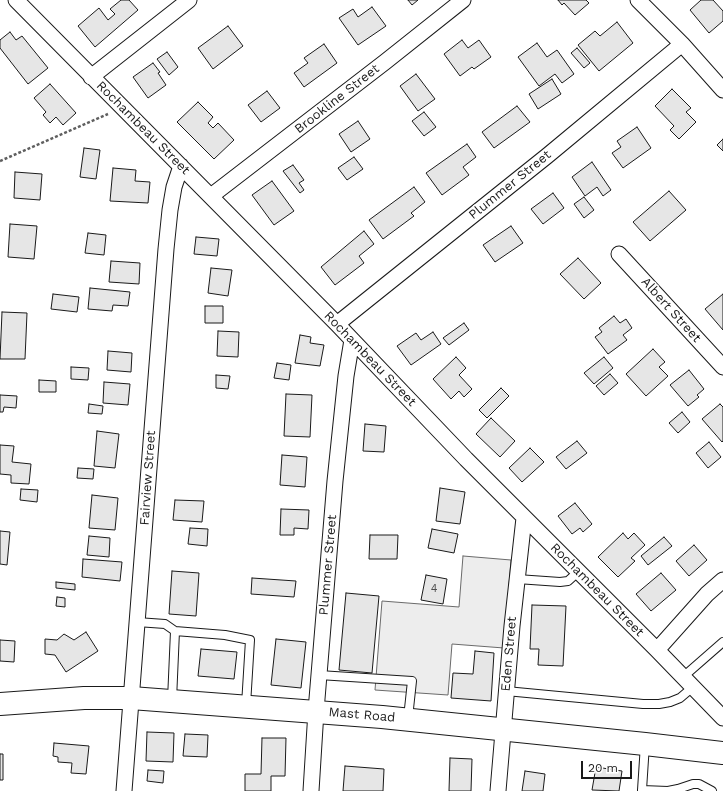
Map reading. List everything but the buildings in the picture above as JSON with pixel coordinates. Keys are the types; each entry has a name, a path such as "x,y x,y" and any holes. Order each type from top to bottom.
{"main road":[{"name":"Mast Road","path":"0,704 84,698 131,698 316,711 723,753"}],"street":[{"name":"Rochambeau Street","path":"16,0 337,324 524,518 723,718"},
{"path":"91,77 189,0"},
{"name":"Brookline Street","path":"211,196 463,0"},
{"path":"638,0 682,44 723,90"},
{"name":"Plummer Street","path":"337,324 547,156 682,44"},
{"name":"Fairview Street","path":"124,791 169,218 174,187 181,166"},
{"name":"Albert Street","path":"619,254 723,367"},
{"name":"Plummer Street","path":"311,791 335,481 346,376 352,340"},
{"name":"Eden Street","path":"498,791 506,691 524,518"},
{"path":"657,650 707,594 723,580"}],"lane":[{"path":"517,579 560,582 568,580 578,572"},
{"path":"137,622 165,624 175,631 225,635 250,640 246,706"},
{"path":"172,701 175,631"},
{"path":"506,691 651,704 670,702 680,698 688,682 723,642"},
{"path":"319,675 412,681 407,720"},
{"path":"645,744 642,790 668,791 693,784 699,784 712,791"}],"path":[{"path":"0,161 122,107"}],"shaded area":[{"path":"463,556 511,560 504,648 452,644 448,695 375,690 382,601 459,607"}]}
